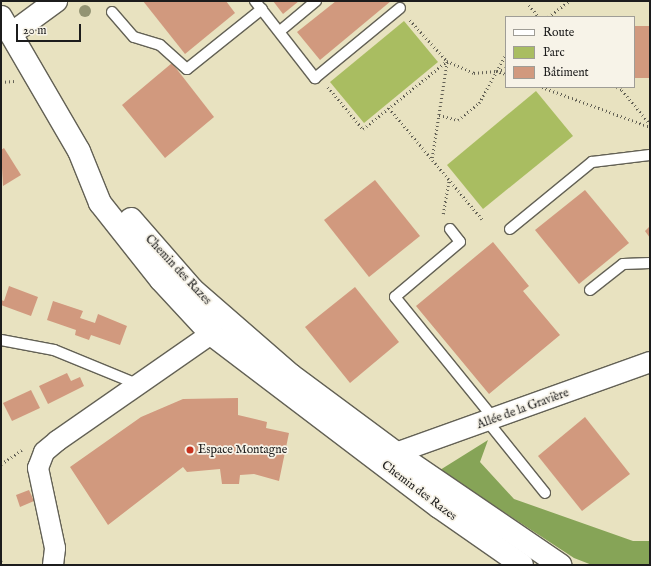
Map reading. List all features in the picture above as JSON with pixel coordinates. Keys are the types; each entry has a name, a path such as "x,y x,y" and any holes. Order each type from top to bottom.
{"street":[{"path":"4,29 56,1"},
{"name":"Chemin des Razes","path":"4,29 79,152 145,237 192,289 291,375 396,453 560,565"},
{"name":"Chemin des Razes","path":"79,152 100,203 161,280 211,334 439,507 522,565"},
{"path":"53,565 55,548 38,468 44,452 57,440 211,334"},
{"name":"Chemin des Razes","path":"211,334 291,375"},
{"name":"Allée de la Gravière","path":"396,453 491,421 650,362"},
{"name":"Chemin des Razes","path":"318,414 396,453"}],"lane":[{"path":"255,1 280,31 315,78 400,8"},
{"path":"280,31 316,1"},
{"path":"112,12 134,37 160,45 187,70 262,9"},
{"path":"510,228 592,162 650,156"},
{"path":"450,229 460,242 395,298 545,493"},
{"path":"590,290 623,264 650,263"},
{"path":"1,340 54,350 137,384"}],"path":[{"path":"549,16 569,1"},
{"path":"529,5 538,16"},
{"path":"400,8 447,61 474,73 496,71 505,68"},
{"path":"439,115 458,120 479,103 505,56"},
{"path":"322,88 327,86 363,129 447,61"},
{"path":"432,158 447,61"},
{"path":"496,71 505,74"},
{"path":"545,88 650,125"},
{"path":"619,88 622,90 650,125"},
{"path":"389,108 482,219"},
{"path":"449,180 442,219 450,229"},
{"path":"1,561 3,565"}],"green space":[{"path":"404,21 438,62 364,123 330,82"},
{"path":"536,91 573,136 483,209 447,165"},
{"path":"488,440 480,462 514,499 633,541 650,541 650,565 592,565 574,558 440,470"}],"building":[{"path":"143,1 226,1 235,13 185,54"},
{"path":"273,1 299,1 283,14"},
{"path":"336,1 391,1 320,60 297,32"},
{"path":"635,26 650,26 650,78 635,78"},
{"path":"172,63 214,117 165,158 122,105"},
{"path":"4,148 21,175 3,186 1,150"},
{"path":"375,180 420,236 369,277 324,220"},
{"path":"585,190 629,243 579,284 535,230"},
{"path":"650,226 650,238 645,231"},
{"path":"493,242 529,286 523,291 560,335 489,394 416,306"},
{"path":"9,286 38,297 31,316 1,305 1,300 4,301"},
{"path":"355,287 399,342 350,383 305,327"},
{"path":"53,301 83,311 80,318 95,323 98,314 127,326 120,345 91,335 89,340 75,335 76,330 47,320"},
{"path":"67,373 71,381 80,377 84,386 48,404 39,386"},
{"path":"31,390 40,408 12,421 3,403"},
{"name":"Espace Montagne","path":"238,398 238,415 267,422 266,428 289,433 279,481 254,474 240,475 239,484 222,484 220,469 187,472 183,467 108,525 70,467 141,417 183,399"},
{"path":"585,417 630,474 582,511 538,456"},
{"path":"29,490 34,501 20,507 16,495"}],"place":[{"name":"Espace Montagne","path":"190,450"}]}
